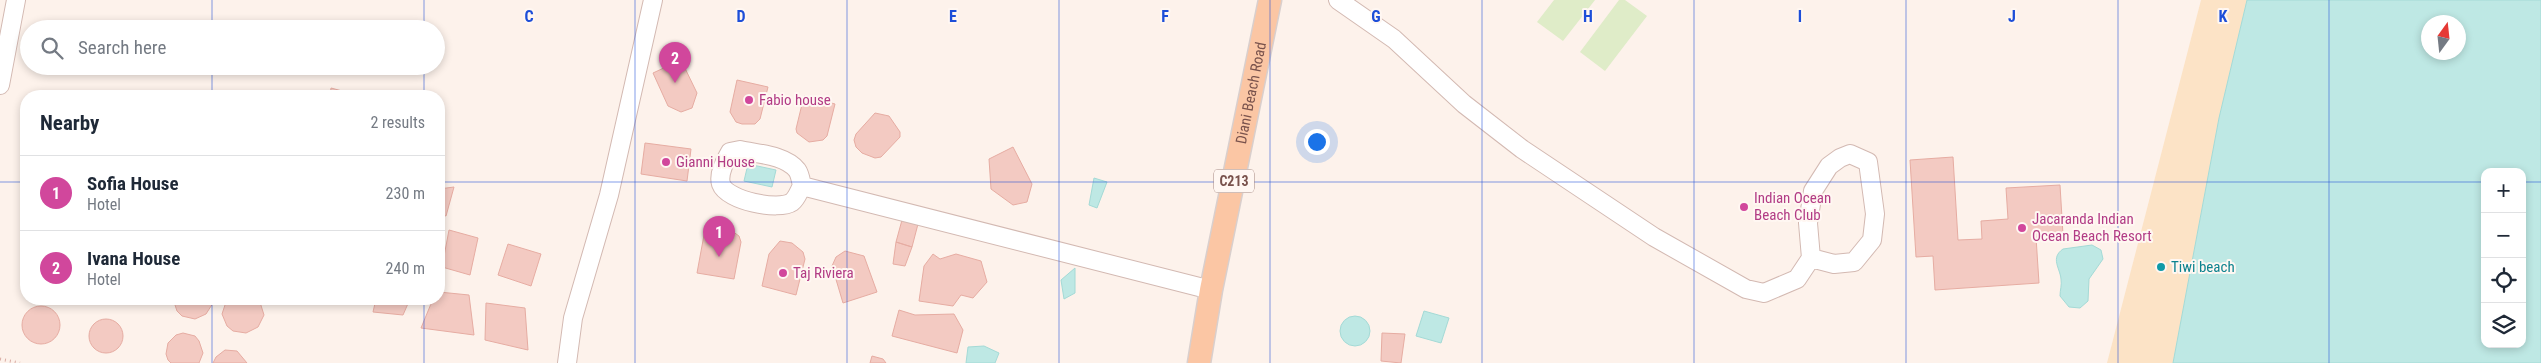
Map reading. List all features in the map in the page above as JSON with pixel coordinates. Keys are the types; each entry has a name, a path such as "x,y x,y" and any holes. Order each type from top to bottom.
{"main road":[{"name":"Diani Beach Road","path":"1199,363 1211,290 1270,0"}],"street":[{"path":"0,85 16,0"},
{"path":"567,363 573,318 609,195 653,0"},
{"path":"1338,0 1394,39 1464,104 1522,149 1654,237 1746,290 1764,293 1797,279 1811,258 1808,223 1813,191 1829,166 1840,158 1850,154 1861,157 1868,162 1875,214 1872,240 1854,262 1834,264 1811,258"},
{"path":"802,186 1211,290"}],"path":[{"path":"0,359 20,363"}],"green space":[{"path":"1554,0 1595,0 1563,41 1537,22"},
{"path":"1619,0 1625,0 1647,16 1605,71 1580,52"}],"sand":[{"name":"Tiwi beach","path":"2201,0 2247,0 2219,118 2173,363 2107,363"}],"water":[{"path":"2247,0 2541,0 2541,363 2173,363 2219,118"},
{"path":"748,164 776,170 772,187 744,181"},
{"path":"1094,178 1107,182 1097,208 1089,205"},
{"path":"2092,245 2101,250 2103,259 2089,279 2088,301 2080,308 2069,307 2060,296 2061,281 2056,260 2057,256 2063,249"},
{"path":"1075,268 1075,293 1064,299 1061,280"},
{"path":"1424,311 1449,318 1441,343 1416,336"},
{"path":"1355,316 1361,317 1369,325 1369,337 1361,345 1355,346 1349,345 1341,337 1340,331 1341,325 1349,317"},
{"path":"984,346 999,353 995,363 966,363 968,347"}],"building":[{"path":"681,60 697,93 692,108 681,112 668,106 653,73"},
{"name":"Fabio house","path":"737,80 768,87 760,119 755,124 736,122 730,112"},
{"path":"804,96 835,104 827,136 823,140 809,142 797,133 796,129"},
{"path":"875,113 889,116 900,132 900,137 881,157 875,158 862,153 856,147 854,140 856,134"},
{"name":"Gianni House","path":"645,143 691,149 687,181 641,174"},
{"path":"1013,147 1032,184 1027,202 1013,205 991,189 989,159"},
{"name":"Jacaranda Indian Ocean Beach Resort","path":"1953,157 1958,240 1982,239 1981,221 2008,219 2006,188 2060,185 2063,235 2036,237 2039,283 1935,290 1933,256 1916,257 1910,160"},
{"path":"454,187 446,216 445,216 445,188"},
{"path":"902,220 918,224 912,247 896,242"},
{"path":"715,226 725,226 739,236 741,242 734,279 697,273 704,235 708,229"},
{"path":"449,230 478,238 470,275 445,268 445,251"},
{"name":"Taj Riviera","path":"780,241 792,243 803,252 805,259 796,295 762,286 769,254"},
{"path":"896,242 912,247 905,266 893,264"},
{"path":"508,244 541,254 531,286 498,275"},
{"path":"845,251 864,256 877,292 843,303 832,266 836,257"},
{"path":"933,254 940,259 956,254 981,261 987,282 973,298 961,295 953,306 919,301 924,266"},
{"path":"445,293 469,295 474,335 421,328 431,305 445,305"},
{"path":"486,303 525,308 528,350 485,340"},
{"path":"175,305 212,305 206,314 195,319 182,316 177,311"},
{"path":"225,305 261,305 264,315 258,327 246,333 233,331 227,326 222,314"},
{"path":"375,305 407,305 403,315 373,312"},
{"path":"41,306 55,311 60,325 55,339 41,344 27,339 22,325 27,311"},
{"path":"899,310 915,315 954,314 963,330 957,353 892,336"},
{"path":"106,319 113,320 118,324 122,329 122,343 118,348 113,352 106,353 99,352 94,348 90,343 89,336 90,329 94,324 99,320"},
{"path":"183,333 195,336 199,341 203,353 199,363 171,363 168,360 166,354 168,343 176,335"},
{"path":"1382,333 1405,334 1401,363 1381,361"},
{"path":"225,350 237,351 247,363 213,363 216,357"},
{"path":"872,356 883,359 886,363 870,363"}],"place":[{"name":"Ivana House","path":"675,83"},
{"name":"Fabio house","path":"749,100"},
{"name":"Gianni House","path":"666,162"},
{"name":"Indian Ocean Beach Club","path":"1744,207"},
{"name":"Jacaranda Indian Ocean Beach Resort","path":"2022,228"},
{"name":"Sofia House","path":"719,257"},
{"name":"Tiwi beach","path":"2161,267"},
{"name":"Taj Riviera","path":"783,273"}]}
